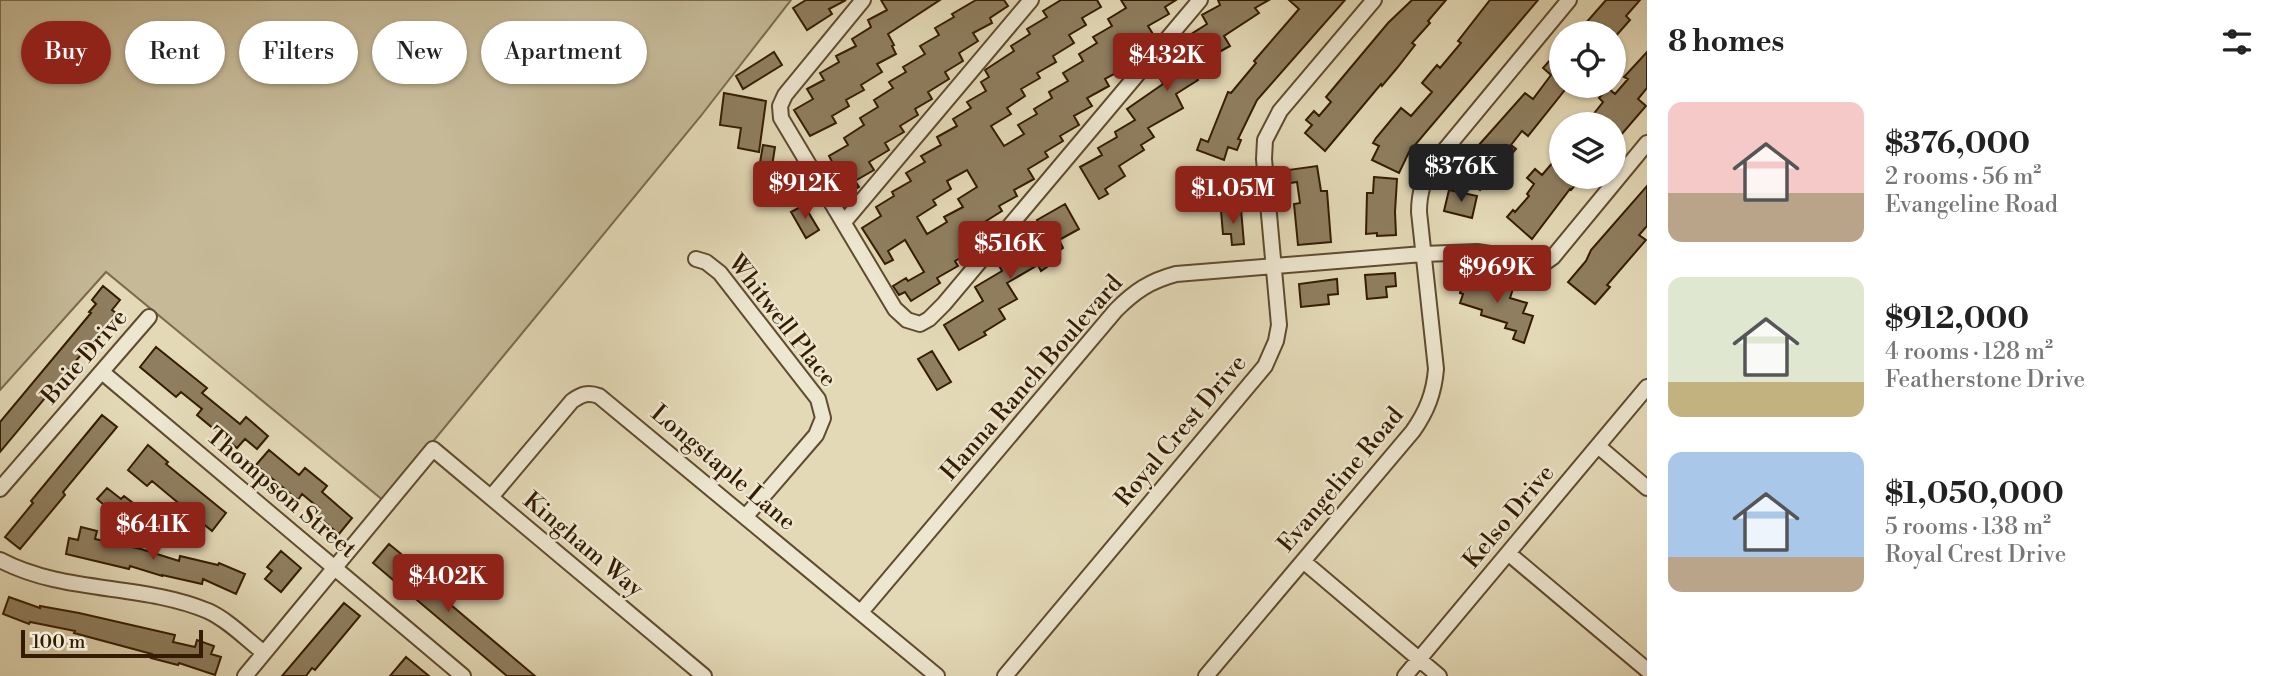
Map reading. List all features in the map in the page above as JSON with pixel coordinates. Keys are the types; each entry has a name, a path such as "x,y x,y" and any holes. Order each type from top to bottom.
{"street":[{"path":"863,0 785,95 780,106 781,118 895,309 907,320 920,324 944,304 1200,0"},
{"path":"844,222 1031,0"},
{"name":"Royal Crest Drive","path":"1005,676 1265,366 1272,353 1279,325 1264,159 1265,140 1280,111 1374,0"},
{"name":"Evangeline Road","path":"1206,676 1413,431 1431,400 1436,369 1419,200 1428,171 1569,0"},
{"name":"Hanna Ranch Boulevard","path":"861,612 1116,310 1135,291 1154,280 1176,274 1423,254 1497,255 1522,264 1540,266 1553,257 1646,144"},
{"name":"Whitwell Place","path":"696,259 706,262 720,273 818,399 822,408 823,418 816,435 746,516"},
{"name":"Buie Drive","path":"0,489 149,317"},
{"name":"Thompson Street","path":"102,372 460,675"},
{"name":"Kelso Drive","path":"1405,676 1647,387"},
{"name":"Longstaple Lane","path":"491,497 572,401 590,393 608,401 937,676"},
{"path":"1598,446 1647,488"},
{"name":"Kingham Way","path":"335,568 433,449 704,676"},
{"path":"1508,553 1647,670"},
{"path":"0,560 37,577 162,597 206,611 219,617 264,653"},
{"path":"1303,561 1439,676"},
{"path":"245,676 335,568"}],"shaded area":[{"path":"0,0 791,0 700,117 384,501 106,272 0,390"}],"building":[{"path":"806,0 846,0 829,9 832,14 807,30 793,8"},
{"path":"881,0 940,0 888,34 896,54 877,64 882,72 861,85 864,90 846,100 849,106 832,116 836,123 810,136 794,110 813,99 807,89 824,80 820,73 839,62 836,56 856,46 852,39 871,27 868,20 887,10"},
{"path":"976,0 1004,0 1008,6 990,18 992,23 973,33 978,41 959,53 963,61 945,72 949,79 928,92 932,99 915,109 918,115 900,126 904,132 885,143 889,150 869,162 874,170 855,181 859,187 850,192 845,184 841,187 834,175 838,173 829,156 848,145 844,138 864,125 860,118 878,107 874,100 893,88 889,82 906,72 903,67 925,54 920,46 939,35 935,28"},
{"path":"1061,0 1097,0 1101,7 1082,18 1086,25 1069,35 1074,43 1053,56 1056,62 1037,73 1040,78 1021,89 1025,96 1007,108 1011,114 991,126 1004,146 1024,134 1018,125 1037,114 1034,109 1052,98 1049,92 1068,81 1063,73 1083,61 1079,54 1097,43 1093,37 1112,26 1108,19 1126,8 1121,0 1176,0 1165,7 1169,14 1148,26 1153,34 1145,38 1149,45 1146,49 1119,62 1123,69 1105,79 1109,86 1087,98 1092,106 1074,116 1079,125 1060,136 1063,141 1045,152 1048,157 1028,169 1034,179 1014,190 1017,196 999,206 1002,211 983,223 988,231 969,242 973,251 955,261 958,266 937,278 940,283 911,301 905,292 899,295 893,286 924,272 905,240 888,251 893,260 885,264 862,228 881,216 876,207 894,196 892,192 911,181 906,173 925,162 921,156 941,145 937,137 957,126 953,119 971,108 967,102 986,91 981,82 989,77 985,70 1014,51 1011,46 1030,34 1027,29 1047,17 1043,11","holes":["967,170 977,187 958,199 963,207 944,217 947,222 927,234 917,217 936,205 933,200 951,189 947,181"]},
{"path":"1218,0 1269,0 1255,8 1259,13 1224,36 1230,46 1190,68 1198,80 1176,94 1183,108 1148,128 1154,137 1141,145 1144,150 1119,166 1125,176 1105,189 1108,194 1099,199 1080,167 1102,155 1098,148 1117,137 1115,132 1135,120 1127,109 1163,84 1159,77 1179,67 1173,56 1193,43 1188,36 1207,24 1202,15 1220,5"},
{"path":"1289,0 1345,0 1257,100 1238,139 1241,140 1237,150 1228,147 1224,160 1197,150 1201,139 1208,142 1228,92 1231,93 1256,63 1254,61 1299,9"},
{"path":"1412,0 1446,0 1412,43 1415,45 1397,68 1325,151 1305,133 1312,125 1306,120 1314,111 1319,116 1331,102 1326,97 1388,23"},
{"path":"1490,0 1538,0 1409,152 1399,173 1372,160 1379,146 1373,143 1376,138 1401,108 1411,116 1432,92 1422,83 1437,65 1440,68 1461,43 1458,41"},
{"path":"1606,0 1640,0 1626,16 1630,20 1626,24 1626,21 1588,21"},
{"path":"774,52 782,65 743,89 736,76"},
{"path":"1647,52 1647,88 1638,99 1646,106 1626,129 1626,112 1595,112 1603,102 1599,98 1626,98 1626,75"},
{"path":"1549,61 1549,73 1543,68"},
{"path":"1549,78 1549,98 1558,98 1528,136 1522,131 1511,145 1516,149 1480,190 1458,170 1466,160 1473,167 1485,152 1478,146 1525,93 1533,99"},
{"path":"724,93 766,101 759,152 738,148 741,128 720,125"},
{"path":"763,145 775,147 772,166 796,171 794,186 757,180"},
{"path":"1317,166 1321,191 1327,191 1331,242 1298,245 1294,204 1300,203 1297,182 1290,183 1288,170"},
{"path":"1549,167 1549,189 1570,189 1532,239 1507,217 1529,196 1527,194 1534,184 1527,178 1535,169 1542,175"},
{"path":"1241,168 1242,181 1232,182 1233,191 1213,193 1211,171"},
{"path":"1374,177 1397,179 1396,235 1366,234 1367,193 1373,193"},
{"path":"1647,186 1647,226 1639,235 1646,240 1607,285 1610,287 1595,304 1568,282 1586,261 1591,250"},
{"path":"1449,190 1477,196 1472,218 1444,211"},
{"path":"1065,204 1079,229 1059,240 1063,248 1047,259 1050,265 1041,271 1038,265 1007,283 1017,299 999,309 1005,319 984,332 986,335 959,350 944,325 983,301 975,287 1002,271 996,260 1006,254 1011,262 1049,240 1037,220"},
{"path":"804,205 819,230 806,238 791,212"},
{"path":"1241,209 1244,244 1232,245 1231,234 1223,234 1221,211"},
{"path":"1395,273 1396,286 1386,287 1387,297 1367,299 1365,275"},
{"path":"1465,275 1513,289 1510,298 1527,303 1523,313 1533,316 1524,343 1513,339 1516,331 1505,328 1507,323 1481,315 1482,310 1460,303"},
{"path":"1337,279 1338,294 1328,295 1329,304 1301,307 1299,284"},
{"path":"103,286 120,300 112,310 116,313 0,452 0,422 91,313 89,312 96,304 92,300"},
{"path":"156,347 207,388 202,393 240,424 246,417 268,436 257,449 245,439 237,448 197,415 202,409 181,392 176,397 140,367"},
{"path":"932,351 951,382 937,390 918,359"},
{"path":"102,415 117,427 20,549 5,537"},
{"path":"148,445 168,462 166,464 226,513 212,531 152,481 147,486 128,470"},
{"path":"269,450 299,475 305,468 327,486 322,492 352,518 339,534 316,515 320,509 302,494 298,500 256,465"},
{"path":"107,488 121,499 124,496 137,506 124,522 97,499"},
{"path":"81,527 97,531 95,539 179,561 180,556 218,565 219,563 245,574 236,594 203,579 202,584 66,554 69,538 78,540"},
{"path":"389,544 401,554 398,558 406,567 535,676 507,676 373,563"},
{"path":"281,551 301,568 281,592 265,579 272,571 267,567"},
{"path":"9,597 40,608 79,613 175,635 173,642 195,647 197,640 214,646 211,654 221,657 215,675 179,663 178,665 151,658 152,654 74,633 75,631 30,622 29,624 3,614"},
{"path":"344,603 360,616 315,670 312,668 306,676 282,676"},
{"path":"406,657 429,676 390,676"}]}
